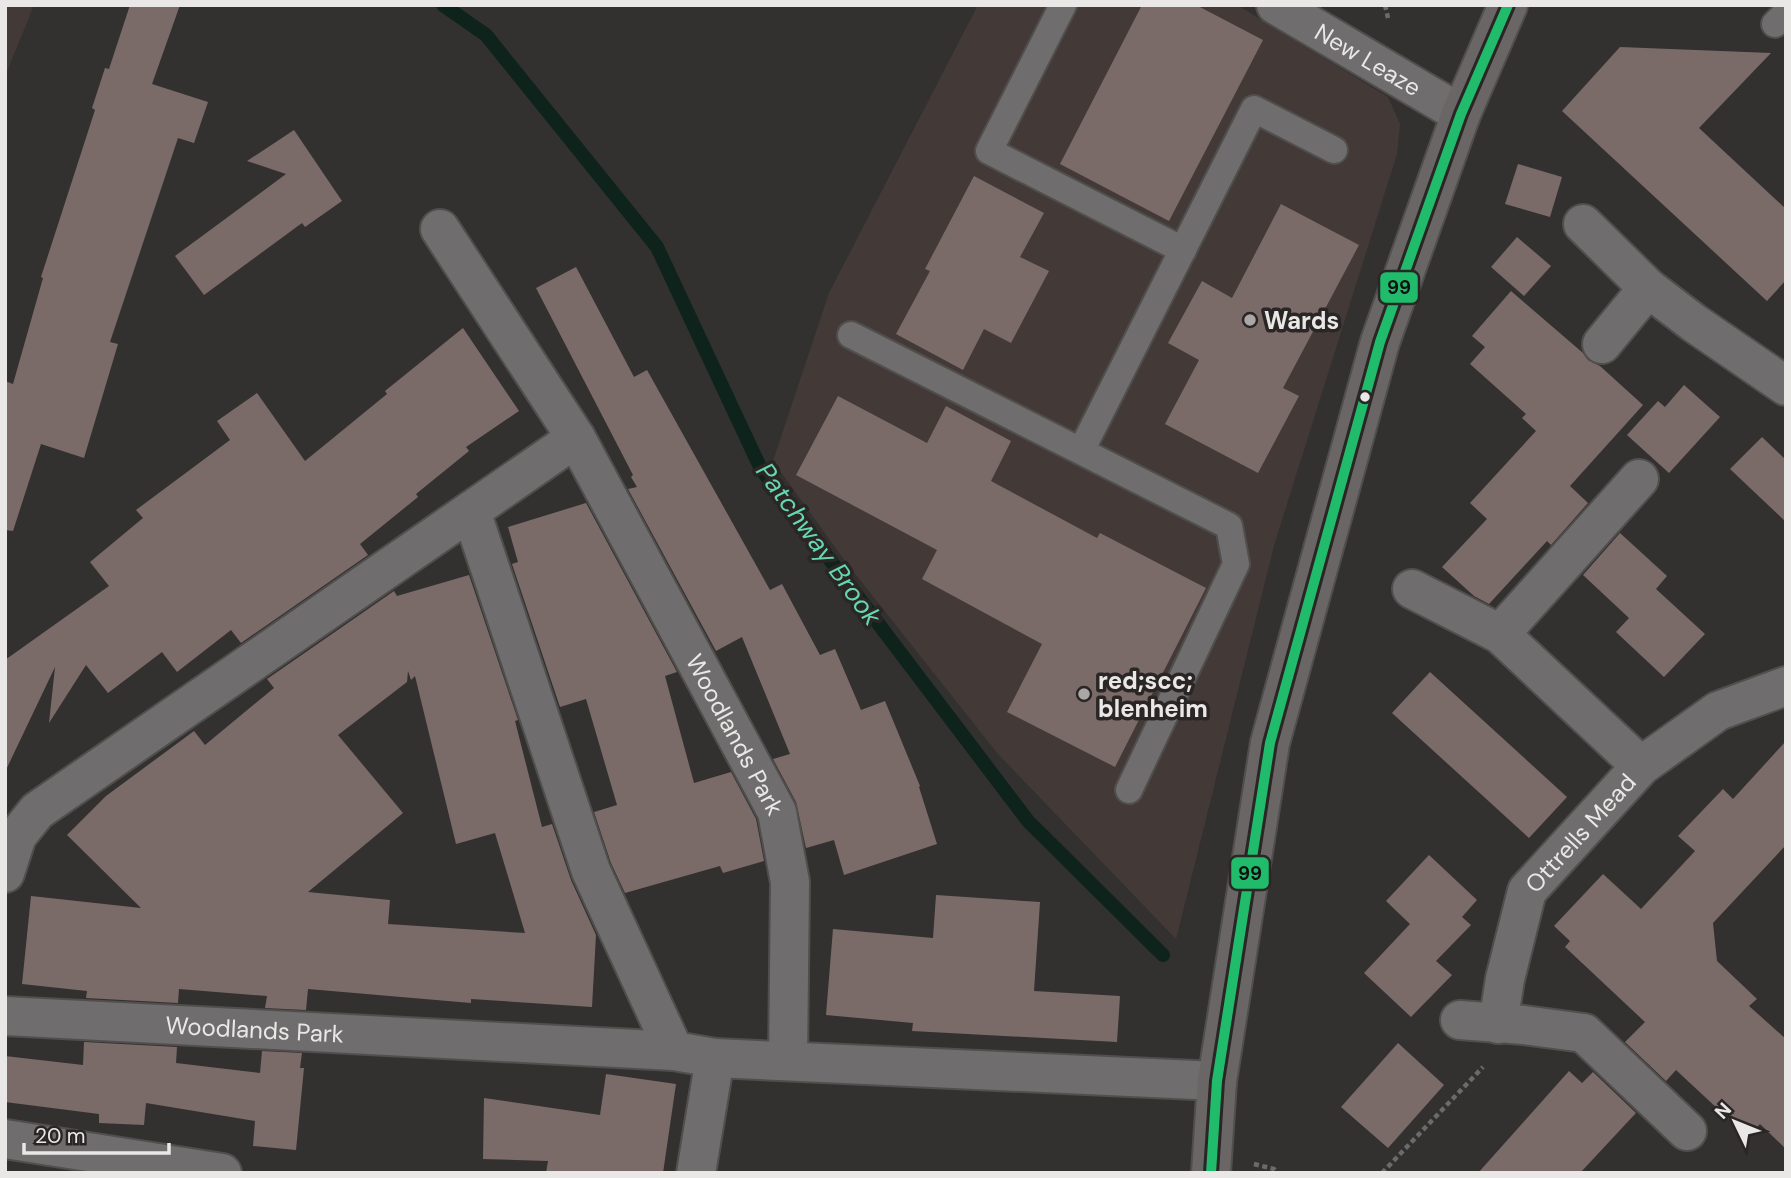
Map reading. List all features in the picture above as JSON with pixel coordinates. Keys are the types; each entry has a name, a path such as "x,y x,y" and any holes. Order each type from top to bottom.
{"street":[{"name":"New Leaze","path":"1276,5 1461,114"},
{"path":"1211,1173 1217,1081 1270,743 1380,342 1461,114 1508,5"},
{"path":"1583,224 1648,288 1693,323 1786,386"},
{"name":"Woodlands Park","path":"440,229 576,438 777,812 790,882 788,1061"},
{"path":"1602,344 1648,288"},
{"path":"5,873 17,836 37,811 576,438"},
{"path":"1500,634 1639,478"},
{"path":"471,510 591,871 674,1051"},
{"name":"Ottrells Mead","path":"1412,589 1500,634 1642,766"},
{"name":"Ottrells Mead","path":"1511,1025 1505,979 1527,891 1642,766 1718,711 1786,686"},
{"name":"Woodlands Park","path":"5,1016 674,1051 715,1058 1217,1081"},
{"path":"1460,1020 1584,1033 1687,1131"},
{"path":"696,1173 715,1058"},
{"path":"5,1139 222,1173"}],"lane":[{"path":"1063,5 989,151 1183,250"},
{"path":"1081,451 1254,110 1334,150"},
{"path":"851,335 1229,526 1236,564 1129,790"}],"path":[{"path":"1382,1173 1511,1025"}],"shaded area":[{"path":"5,5 34,5 5,76"},
{"path":"978,5 1237,5 1388,97 1400,124 1397,154 1275,542 1176,939 998,754 845,561 773,461 829,293"}],"building":[{"path":"130,5 180,5 152,84 208,102 194,143 178,138 110,342 118,344 84,458 41,444 13,531 5,530 5,381 13,384 43,278 41,277 95,110 92,108 105,68 109,69"},
{"path":"1142,5 1196,5 1263,40 1169,221 1060,164"},
{"path":"1620,47 1771,53 1699,128 1786,209 1786,280 1767,301 1562,111"},
{"path":"294,130 342,201 305,227 302,223 204,295 175,256 286,174 247,161"},
{"path":"1518,164 1562,177 1550,217 1505,204"},
{"path":"974,176 1044,213 1020,257 1049,271 1011,343 984,329 963,370 896,334 930,271 925,269"},
{"name":"Wards","path":"1281,204 1359,245 1283,388 1299,396 1258,473 1165,424 1199,360 1168,343 1202,281 1232,298"},
{"path":"1517,237 1551,266 1524,296 1491,267"},
{"path":"576,267 634,377 647,370 770,590 782,584 820,655 835,649 861,710 885,701 920,786 937,844 844,875 834,840 806,848 796,802 773,759 790,754 742,637 716,651 628,489 637,487 631,477 633,475 536,288"},
{"path":"1511,291 1643,405 1570,486 1588,503 1551,545 1547,541 1489,604 1474,596 1442,567 1487,519 1470,503 1536,431 1522,418 1526,414 1470,364 1485,347 1472,336"},
{"path":"463,328 519,411 466,447 469,451 360,544 368,555 241,643 231,630 177,672 162,652 108,693 86,665 49,723 55,667 5,772 5,660 109,586 90,562 143,518 136,510 230,440 217,421 257,393 305,461"},
{"path":"1684,385 1720,417 1669,473 1627,435 1658,401 1665,407"},
{"path":"838,396 927,443 946,406 1011,441 991,481 1097,538 1100,533 1206,588 1115,767 1007,712 1042,644 922,579 937,550 796,475"},
{"path":"1762,437 1786,460 1786,522 1730,469"},
{"path":"586,503 677,672 665,676 694,783 731,772 756,819 764,861 723,873 720,866 625,893 611,863 594,812 617,805 586,699 560,707 512,564 518,562 508,527"},
{"path":"1620,533 1667,576 1656,589 1705,634 1664,677 1616,632 1629,618 1583,575"},
{"path":"469,575 518,720 515,721 542,827 552,824 571,880 596,935 592,1007 471,999 471,1003 308,989 306,1010 265,1008 267,996 179,989 178,1003 86,998 87,991 22,984 31,896 141,908 67,835 106,796 194,731 205,745 274,688 267,679 394,591 397,596","holes":["408,671 411,680 415,676 456,844 495,833 525,933 388,924 390,900 308,892 403,813 338,735 407,682"]},
{"path":"1430,672 1567,797 1529,838 1392,713"},
{"path":"1786,741 1786,845 1713,923 1717,961 1757,999 1749,1006 1786,1039 1786,1149 1760,1124 1748,1137 1676,1070 1666,1081 1625,1042 1645,1022 1565,947 1570,941 1554,926 1603,874 1641,909 1695,851 1678,836 1723,789 1733,799"},
{"path":"1429,855 1477,900 1462,917 1471,925 1436,961 1452,975 1411,1017 1364,973 1410,924 1386,901"},
{"path":"936,895 1040,902 1034,991 1120,996 1117,1042 912,1031 913,1023 826,1015 833,929 933,938"},
{"path":"84,1042 177,1047 176,1063 260,1073 262,1051 302,1053 300,1068 304,1068 296,1150 253,1146 255,1121 146,1103 144,1125 99,1123 99,1114 5,1102 5,1056 83,1065"},
{"path":"1398,1043 1444,1085 1388,1148 1341,1107"},
{"path":"1569,1071 1582,1083 1593,1072 1636,1113 1580,1173 1478,1173"},
{"path":"606,1074 676,1084 663,1173 546,1173 548,1161 483,1159 484,1098 600,1115"}],"waterway":[{"name":"Patchway Brook","path":"443,5 486,35 657,247 761,469 1028,821 1163,955"}],"transit line":[{"name":"99","path":"1211,1173 1217,1081 1270,743 1380,342 1461,114 1508,5"}],"place":[{"name":"Wards","path":"1250,320"},
{"name":"red;scc; blenheim","path":"1084,694"}]}
